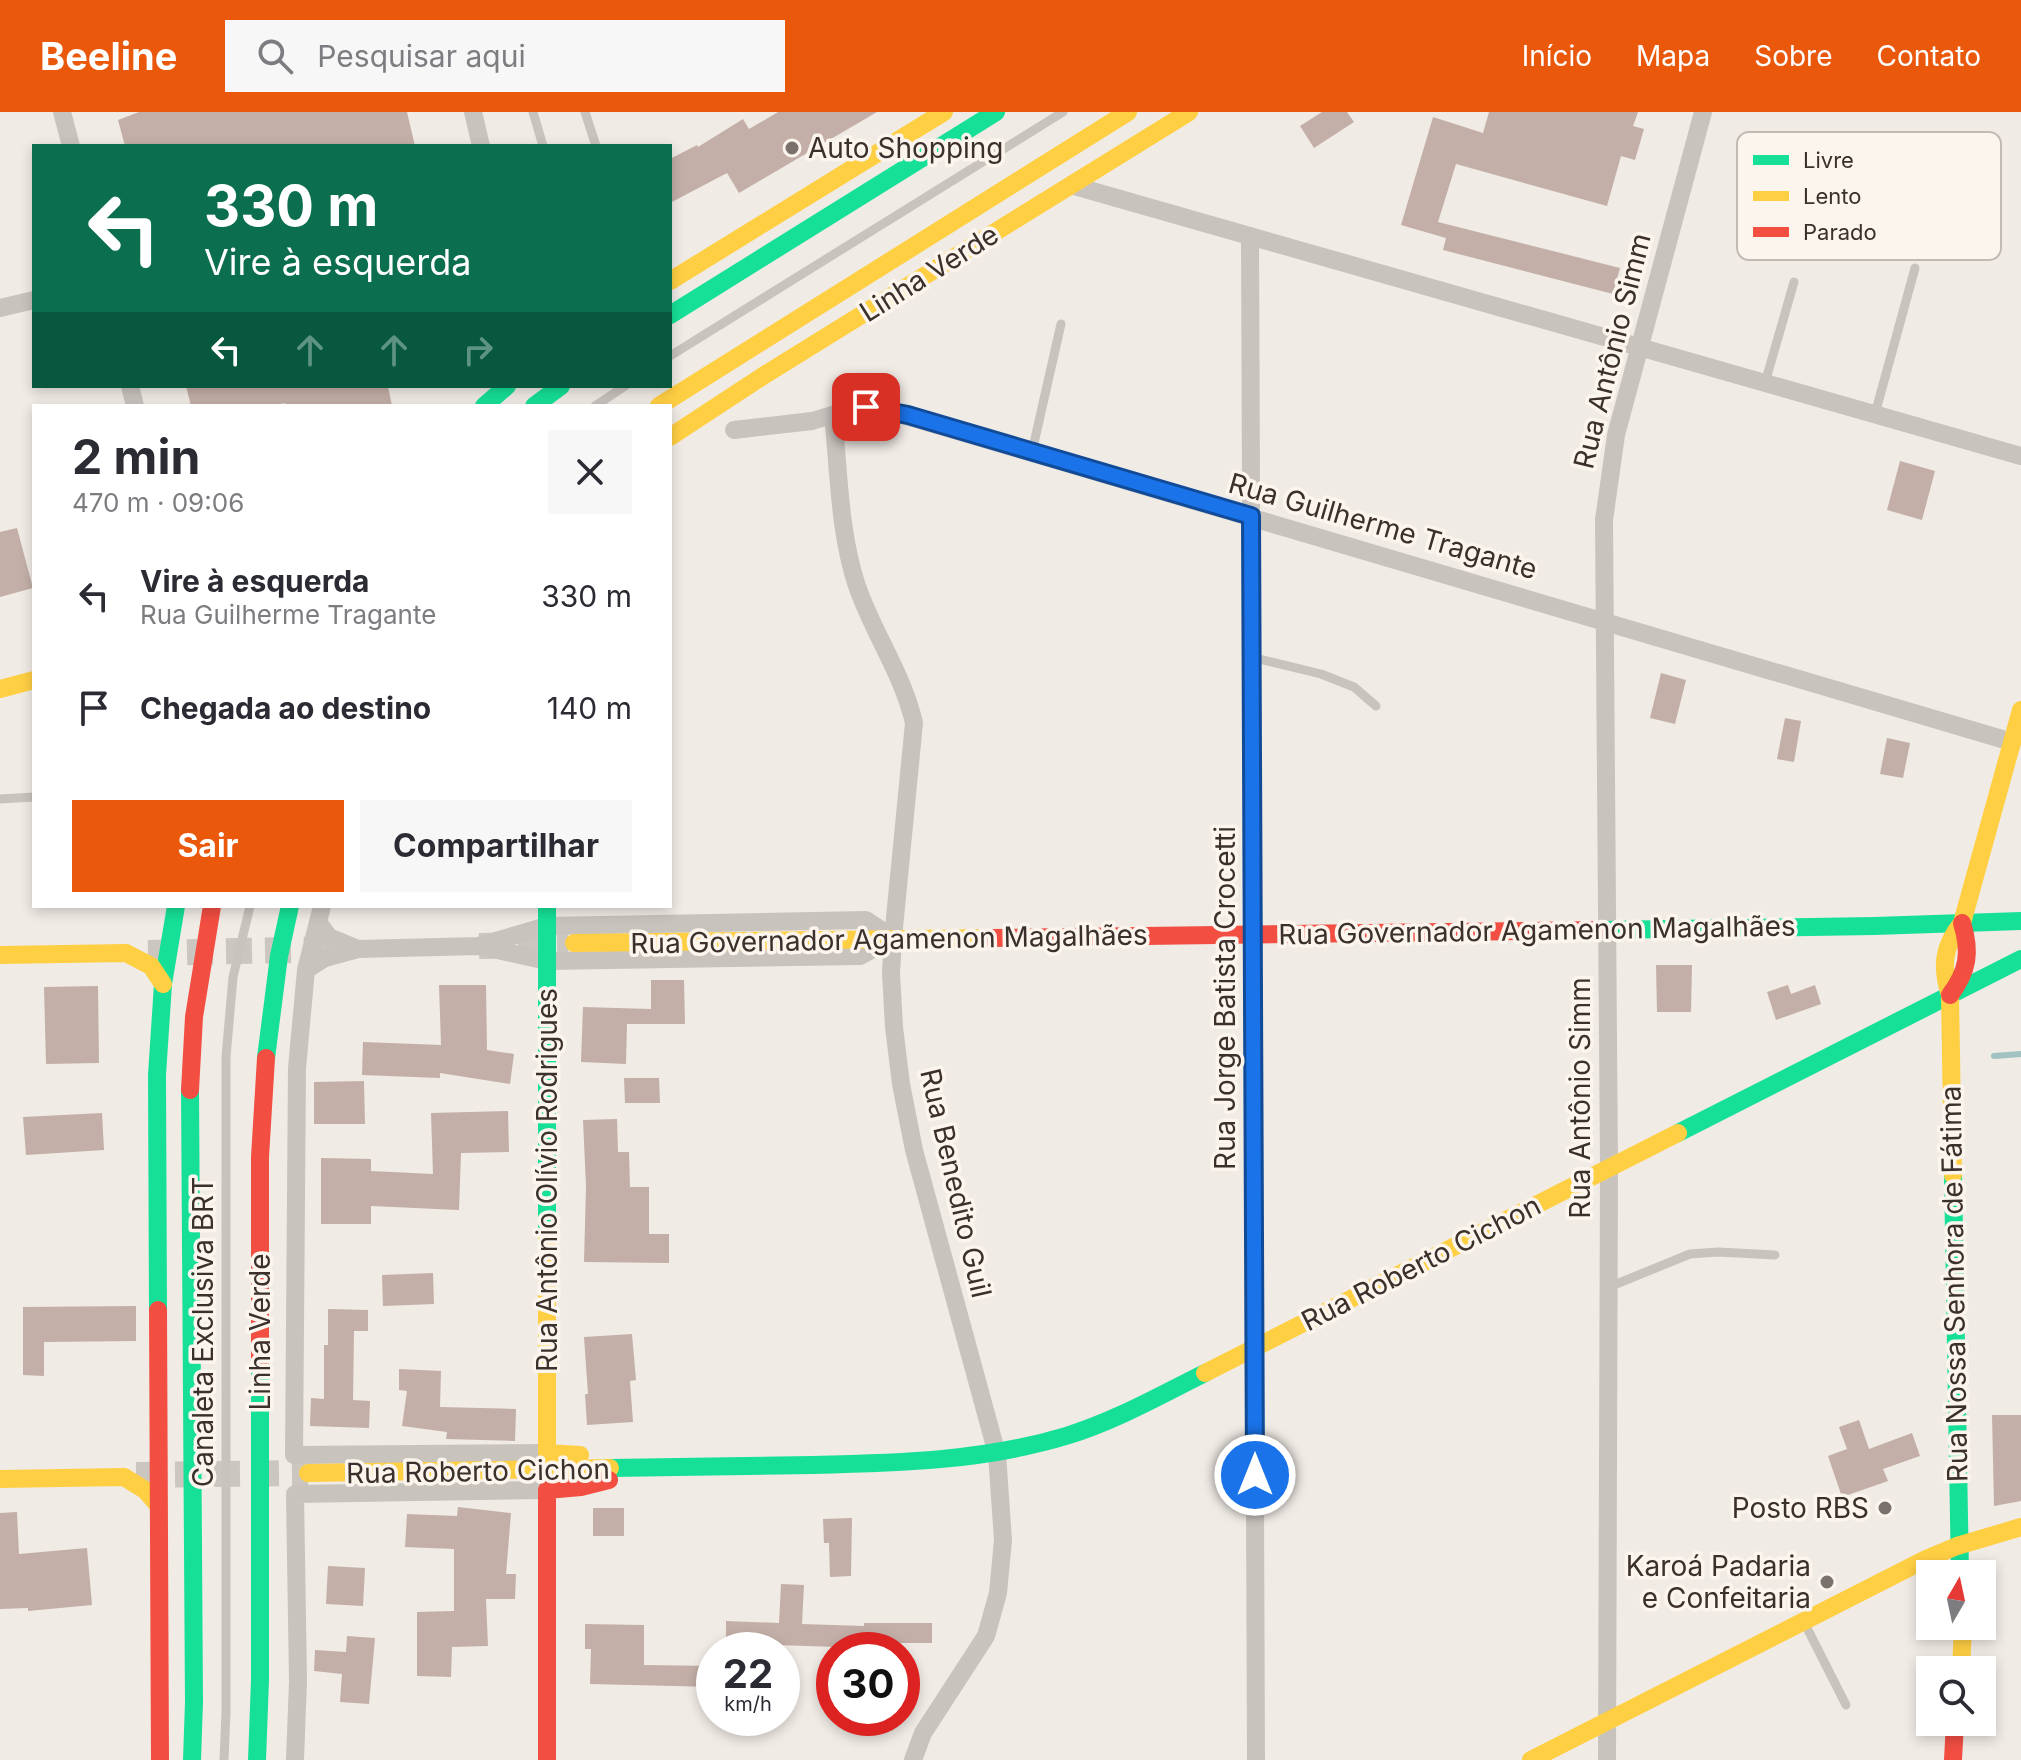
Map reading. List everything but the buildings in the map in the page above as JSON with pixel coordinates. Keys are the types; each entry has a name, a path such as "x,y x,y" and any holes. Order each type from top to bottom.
{"main road":[{"path":"672,280 944,112"},
{"path":"672,314 996,112"},
{"name":"Linha Verde","path":"662,404 1128,112"},
{"name":"Linha Verde","path":"672,436 1189,112"},
{"path":"486,404 505,388"},
{"path":"537,404 558,388"},
{"path":"0,689 32,681"},
{"path":"1962,923 2021,710"},
{"path":"192,1760 190,1075 194,1017 212,908"},
{"name":"Linha Verde","path":"257,1760 260,1680 261,1118 269,1021 290,908"},
{"name":"Rua Antônio Olívio Rodrigues","path":"547,908 547,1453"},
{"path":"0,955 126,953 151,939 174,912"},
{"path":"160,1760 157,1103 163,984 174,912"},
{"name":"Rua Governador Agamenon Magalhães","path":"574,943 2021,921"},
{"name":"Rua Nossa Senhora de Fátima","path":"1950,995 1963,980 1969,961 1968,941 1962,923 1944,949 1942,965 1950,995 1958,1560"},
{"path":"126,953 151,966 163,984"},
{"name":"Rua Roberto Cichon","path":"308,1473 901,1463 997,1454 1055,1441 1084,1431 1254,1348 2021,959"},
{"path":"124,1477 145,1461 159,1438"},
{"path":"547,1453 625,1458 648,1469"},
{"name":"Rua Roberto Cichon","path":"547,1490 581,1487 648,1469"},
{"path":"0,1479 124,1477 145,1490 159,1506"},
{"path":"547,1490 547,1760"},
{"path":"1531,1760 1902,1570 1957,1546 2021,1527"},
{"path":"1953,1760 1954,1736"}],"street":[{"path":"62,112 70,144"},
{"path":"473,112 481,144"},
{"name":"Rua Antônio Simm","path":"1607,1760 1609,1168 1603,556 1608,477 1616,435 1703,112"},
{"path":"1071,185 2021,456"},
{"name":"Rua Jorge Batista Crocetti","path":"1250,236 1256,1760"},
{"path":"0,308 32,300"},
{"name":"Rua Guilherme Tragante","path":"734,430 797,423 852,409 883,409 2012,742"},
{"name":"Rua Benedito Guil","path":"833,415 850,562 872,622 906,694 914,723 893,938 891,999 907,1120 997,1454 1003,1510 1002,1566 993,1617 976,1652 923,1733 913,1760"},
{"path":"320,914 329,937 358,949"},
{"name":"Linha Verde","path":"320,914 306,970 296,1112 294,1455 547,1453"},
{"path":"306,970 325,958 358,949 479,946 547,961 860,956 893,938 866,920 547,926 479,946"},
{"path":"295,1760 298,1681 295,1494 547,1490"}],"lane":[{"path":"533,112 542,144"},
{"path":"672,355 1063,112"},
{"path":"588,113 596,144"},
{"path":"1875,414 1915,268"},
{"path":"1765,383 1794,282"},
{"path":"1032,452 1061,324"},
{"path":"598,404 622,388"},
{"path":"1251,657 1321,674 1354,687 1376,706"},
{"path":"0,799 32,797"},
{"name":"Canaleta Exclusiva BRT","path":"224,1760 226,1057 233,977 250,908"},
{"path":"1609,1287 1690,1254 1775,1255"},
{"path":"1803,1621 1846,1705"}],"waterway":[{"path":"1994,1056 2021,1054"}],"tunnel":[{"path":"479,946 568,944"},
{"path":"148,953 336,949"},
{"path":"136,1475 308,1473"}],"traffic: fast":[{"path":"672,314 996,112"},
{"path":"486,404 505,388"},
{"path":"537,404 558,388"},
{"path":"158,1310 157,1075 163,984 176,908"},
{"path":"266,1058 279,956 290,908"},
{"path":"547,908 547,1234"},
{"path":"1600,930 2021,921"},
{"path":"1678,1133 2021,959"},
{"path":"190,1090 192,1760"},
{"path":"1953,1175 1960,1560"},
{"path":"257,1760 260,1362"},
{"path":"610,1468 876,1463 972,1456 1035,1444 1084,1430 1137,1408 1205,1373"}],"traffic: slow":[{"path":"672,280 944,112"},
{"path":"662,404 1128,112"},
{"path":"672,436 766,374 1189,112"},
{"path":"0,689 32,681"},
{"path":"1953,1175 1950,995 1945,975 1947,949 1962,923 2021,710"},
{"path":"574,943 991,938"},
{"path":"0,955 126,953 151,966 163,984"},
{"path":"1205,1373 1678,1133"},
{"path":"547,1234 547,1453 580,1455"},
{"path":"308,1473 610,1468"},
{"path":"0,1479 124,1477 145,1490 159,1506"},
{"path":"1531,1760 1926,1559 1957,1546 2021,1527"},
{"path":"1962,1640 1962,1656"}],"traffic: jam":[{"path":"190,1090 194,1017 212,908"},
{"path":"1950,995 1961,978 1966,961 1962,923"},
{"path":"991,938 1600,930"},
{"path":"260,1362 260,1157 266,1058"},
{"path":"158,1310 160,1760"},
{"path":"547,1760 547,1490 581,1487 609,1480"},
{"path":"1953,1760 1954,1736"}],"place":[{"name":"Auto Shopping","path":"792,148"},
{"name":"Posto RBS","path":"1885,1508"},
{"name":"Karoá Padaria e Confeitaria","path":"1827,1582"}],"route":[{"path":"866,407 908,415 1251,516 1255,1475"}]}
